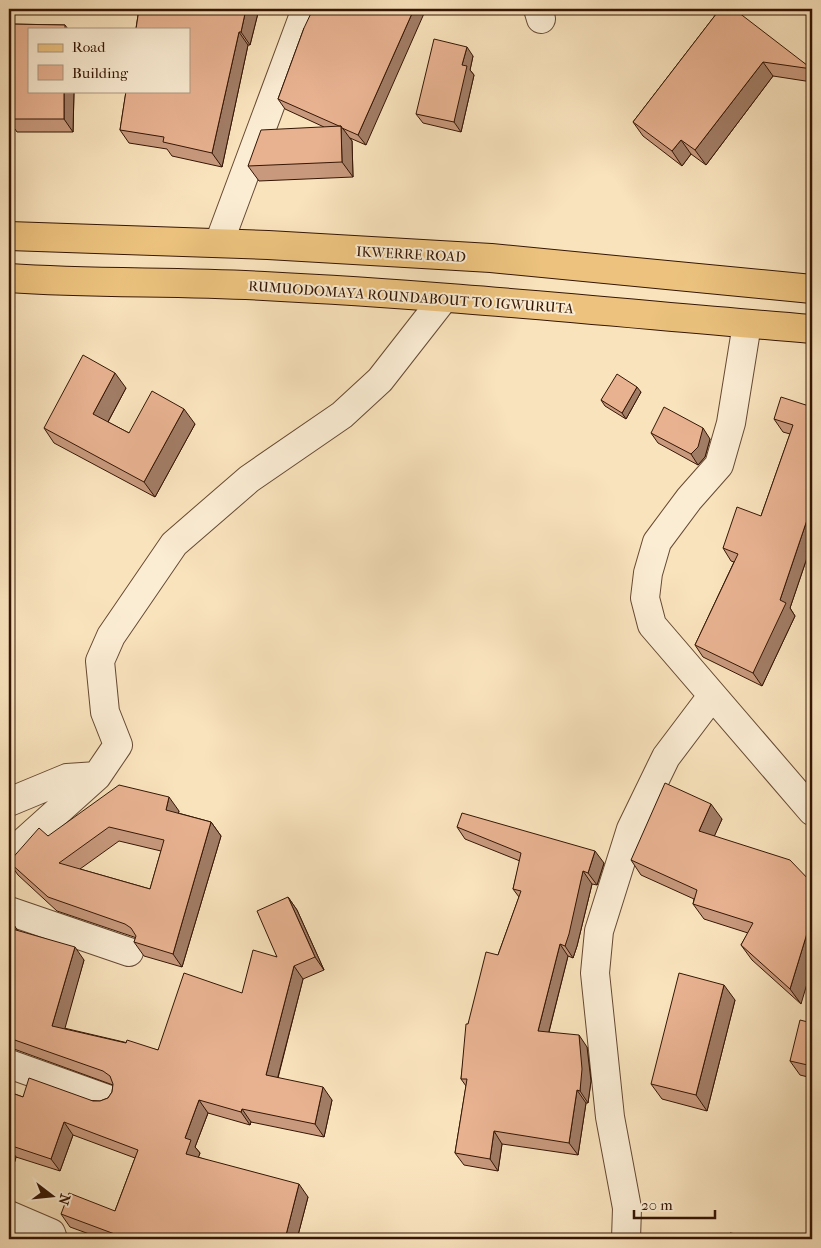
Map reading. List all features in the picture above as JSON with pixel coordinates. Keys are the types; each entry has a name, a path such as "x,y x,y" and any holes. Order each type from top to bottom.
{"main road":[{"name":"IKWERRE ROAD","path":"9,236 220,243 491,258 812,289"},
{"name":"RUMUODOMAYA ROUNDABOUT TO IGWURUTA","path":"9,278 51,281 262,286 444,298 812,329"}],"street":[{"path":"220,243 306,9"},
{"path":"9,855 97,776 118,745 105,712 100,661 110,636 174,544 249,479 342,415 380,380 444,298"},
{"path":"746,324 731,423 719,465 689,499 657,542 648,573 646,598 652,625 812,811"},
{"path":"626,1239 627,1208 610,1118 595,973 599,931 632,829 666,757 712,696"},
{"path":"9,802 67,778 97,776"},
{"path":"9,911 129,952"},
{"path":"9,1064 107,1099"},
{"path":"9,1215 51,1233 52,1239"}],"building":[{"path":"139,9 246,9 241,32 239,32 212,153 163,142 164,137 120,130 126,92 190,92 190,28 136,28"},
{"path":"313,9 414,9 358,135 278,99 304,28"},
{"path":"720,9 734,9 812,69 763,62 695,150 681,140 672,151 633,122"},
{"path":"9,24 65,25 65,28 28,28 28,92 64,92 64,119 9,119"},
{"path":"434,39 467,47 462,65 467,66 454,122 416,114"},
{"path":"341,126 342,162 248,166 261,130"},
{"path":"83,355 115,373 93,414 129,433 152,391 184,409 144,482 44,428"},
{"path":"617,374 637,387 622,413 601,400"},
{"path":"781,397 812,407 812,510 780,600 786,603 753,673 695,645 738,554 723,548 737,507 761,516 793,425 774,419"},
{"path":"664,407 703,428 698,447 691,454 651,433"},
{"path":"665,783 711,804 699,831 790,860 812,883 812,917 790,989 741,945 753,923 693,904 697,890 631,860"},
{"path":"119,785 169,797 166,810 211,822 173,954 134,942 136,936 131,928 125,924 48,897 9,862 39,828 48,836","holes":["109,827 164,840 150,889 59,863"]},
{"path":"462,813 595,851 588,873 583,871 569,934 565,946 560,944 538,1031 579,1035 582,1069 580,1091 577,1090 569,1143 494,1131 490,1159 455,1153 467,1079 461,1079 466,1024 468,1024 486,952 498,955 521,891 513,889 521,853 457,827"},
{"path":"288,897 315,957 294,966 266,1075 323,1087 315,1124 242,1109 241,1112 199,1100 185,1138 191,1140 186,1154 299,1184 285,1239 128,1239 61,1214 69,1193 115,1211 138,1150 64,1122 51,1159 9,1145 9,1092 23,1097 29,1078 93,1101 108,1098 112,1092 113,1084 110,1076 103,1071 9,1038 9,928 75,947 52,1026 126,1043 127,1040 158,1050 184,973 242,993 253,950 277,957 257,911"},
{"path":"679,973 724,985 696,1095 651,1084"},
{"path":"800,1020 812,1023 812,1066 790,1061"},
{"path":"730,1233 767,1239 699,1239 700,1234 730,1235"}]}
